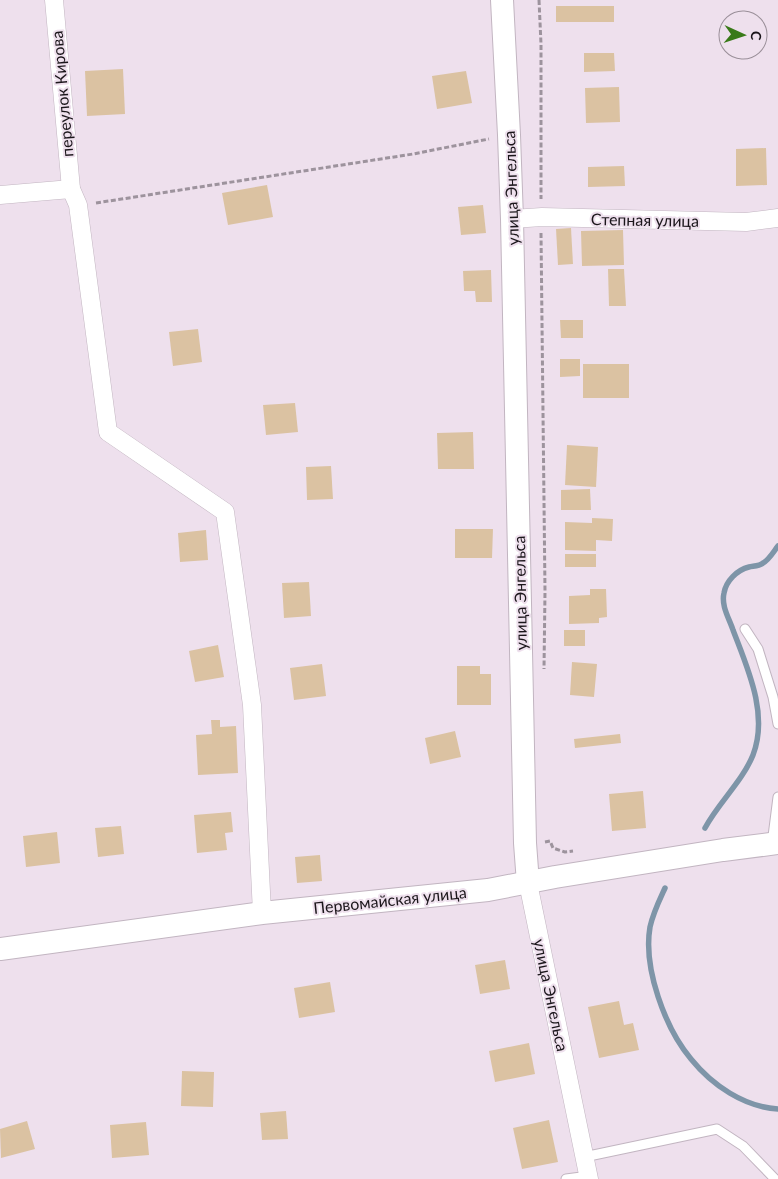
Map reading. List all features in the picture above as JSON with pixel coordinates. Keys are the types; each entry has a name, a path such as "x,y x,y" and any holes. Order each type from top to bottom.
{"street":[{"name":"переулок Кирова","path":"54,0 71,189 78,205 108,432 225,512 252,705 262,912"},
{"name":"улица Энгельса","path":"502,0 510,135 525,823 528,883 589,1177"},
{"path":"0,195 71,189"},
{"name":"Степная улица","path":"512,219 542,217 746,222 778,218"},
{"name":"Первомайская улица","path":"0,949 262,912 488,890 723,850 775,844"}],"lane":[{"path":"745,629 758,648 773,697 778,724"},
{"path":"775,844 778,797"},
{"path":"584,1157 717,1129 743,1146 776,1179"},
{"path":"566,1179 589,1177"}],"path":[{"path":"539,0 541,44 545,581 544,678"},
{"path":"78,205 413,154 510,135"},
{"path":"542,842 550,841 553,848 559,851 574,851"}],"building":[{"path":"556,6 614,6 614,22 556,22"},
{"path":"584,53 614,53 615,71 584,72"},
{"path":"123,69 125,114 87,116 85,71"},
{"path":"466,71 472,103 437,109 432,76"},
{"path":"619,87 620,122 586,123 585,88"},
{"path":"766,148 767,185 736,186 736,149"},
{"path":"624,166 625,186 588,187 588,167"},
{"path":"267,185 273,217 228,225 222,193"},
{"path":"483,205 486,233 461,235 458,207"},
{"path":"571,228 573,264 558,265 556,229"},
{"path":"623,230 624,265 582,266 581,231"},
{"path":"608,269 624,269 626,306 609,306"},
{"path":"491,270 492,302 476,302 475,291 464,291 463,271"},
{"path":"560,320 583,320 583,338 561,338"},
{"path":"198,329 202,362 173,366 169,332"},
{"path":"560,359 580,359 580,376 560,377"},
{"path":"583,364 629,364 629,398 583,398"},
{"path":"295,403 298,432 266,435 263,405"},
{"path":"473,432 474,469 438,469 437,433"},
{"path":"567,445 598,447 596,487 565,485"},
{"path":"331,466 333,499 307,500 306,467"},
{"path":"590,489 591,510 561,510 561,490"},
{"path":"592,518 613,519 612,541 596,540 596,551 565,550 565,522 592,523"},
{"path":"455,529 493,529 492,558 455,558"},
{"path":"206,530 208,560 180,562 178,533"},
{"path":"565,554 596,554 596,567 565,567"},
{"path":"309,582 311,616 284,618 282,583"},
{"path":"590,589 606,589 607,617 599,618 599,623 569,624 569,596 590,595"},
{"path":"564,630 585,630 585,646 564,646"},
{"path":"218,645 224,677 195,682 189,651"},
{"path":"572,662 597,664 594,697 570,695"},
{"path":"322,664 326,696 294,700 290,668"},
{"path":"457,666 480,666 480,674 491,674 491,705 457,705"},
{"path":"211,720 220,720 220,727 236,726 238,773 198,775 196,735 212,734"},
{"path":"455,731 461,757 430,764 425,738"},
{"path":"620,734 621,743 575,748 574,739"},
{"path":"643,791 646,828 612,831 609,794"},
{"path":"231,812 233,832 225,833 227,850 197,853 194,815"},
{"path":"121,826 124,854 98,857 95,828"},
{"path":"57,832 60,863 26,867 23,836"},
{"path":"320,855 322,881 297,883 295,857"},
{"path":"505,960 510,989 480,994 475,965"},
{"path":"330,982 335,1012 299,1018 294,988"},
{"path":"619,1001 624,1025 633,1023 639,1050 599,1058 588,1007"},
{"path":"529,1043 535,1074 495,1082 489,1051"},
{"path":"182,1071 214,1072 213,1107 181,1106"},
{"path":"286,1111 288,1139 262,1140 260,1113"},
{"path":"549,1120 558,1162 522,1169 513,1128"},
{"path":"27,1121 35,1149 1,1158 0,1129"},
{"path":"146,1122 149,1155 112,1158 110,1125"}],"waterway":[{"path":"705,828 748,765 753,755 759,723 750,675 726,612 723,598 725,589 736,573 745,568 762,564 778,546"},
{"path":"665,888 651,922 650,961 658,997 673,1031 681,1046 699,1069 719,1086 753,1104 778,1109"}]}
